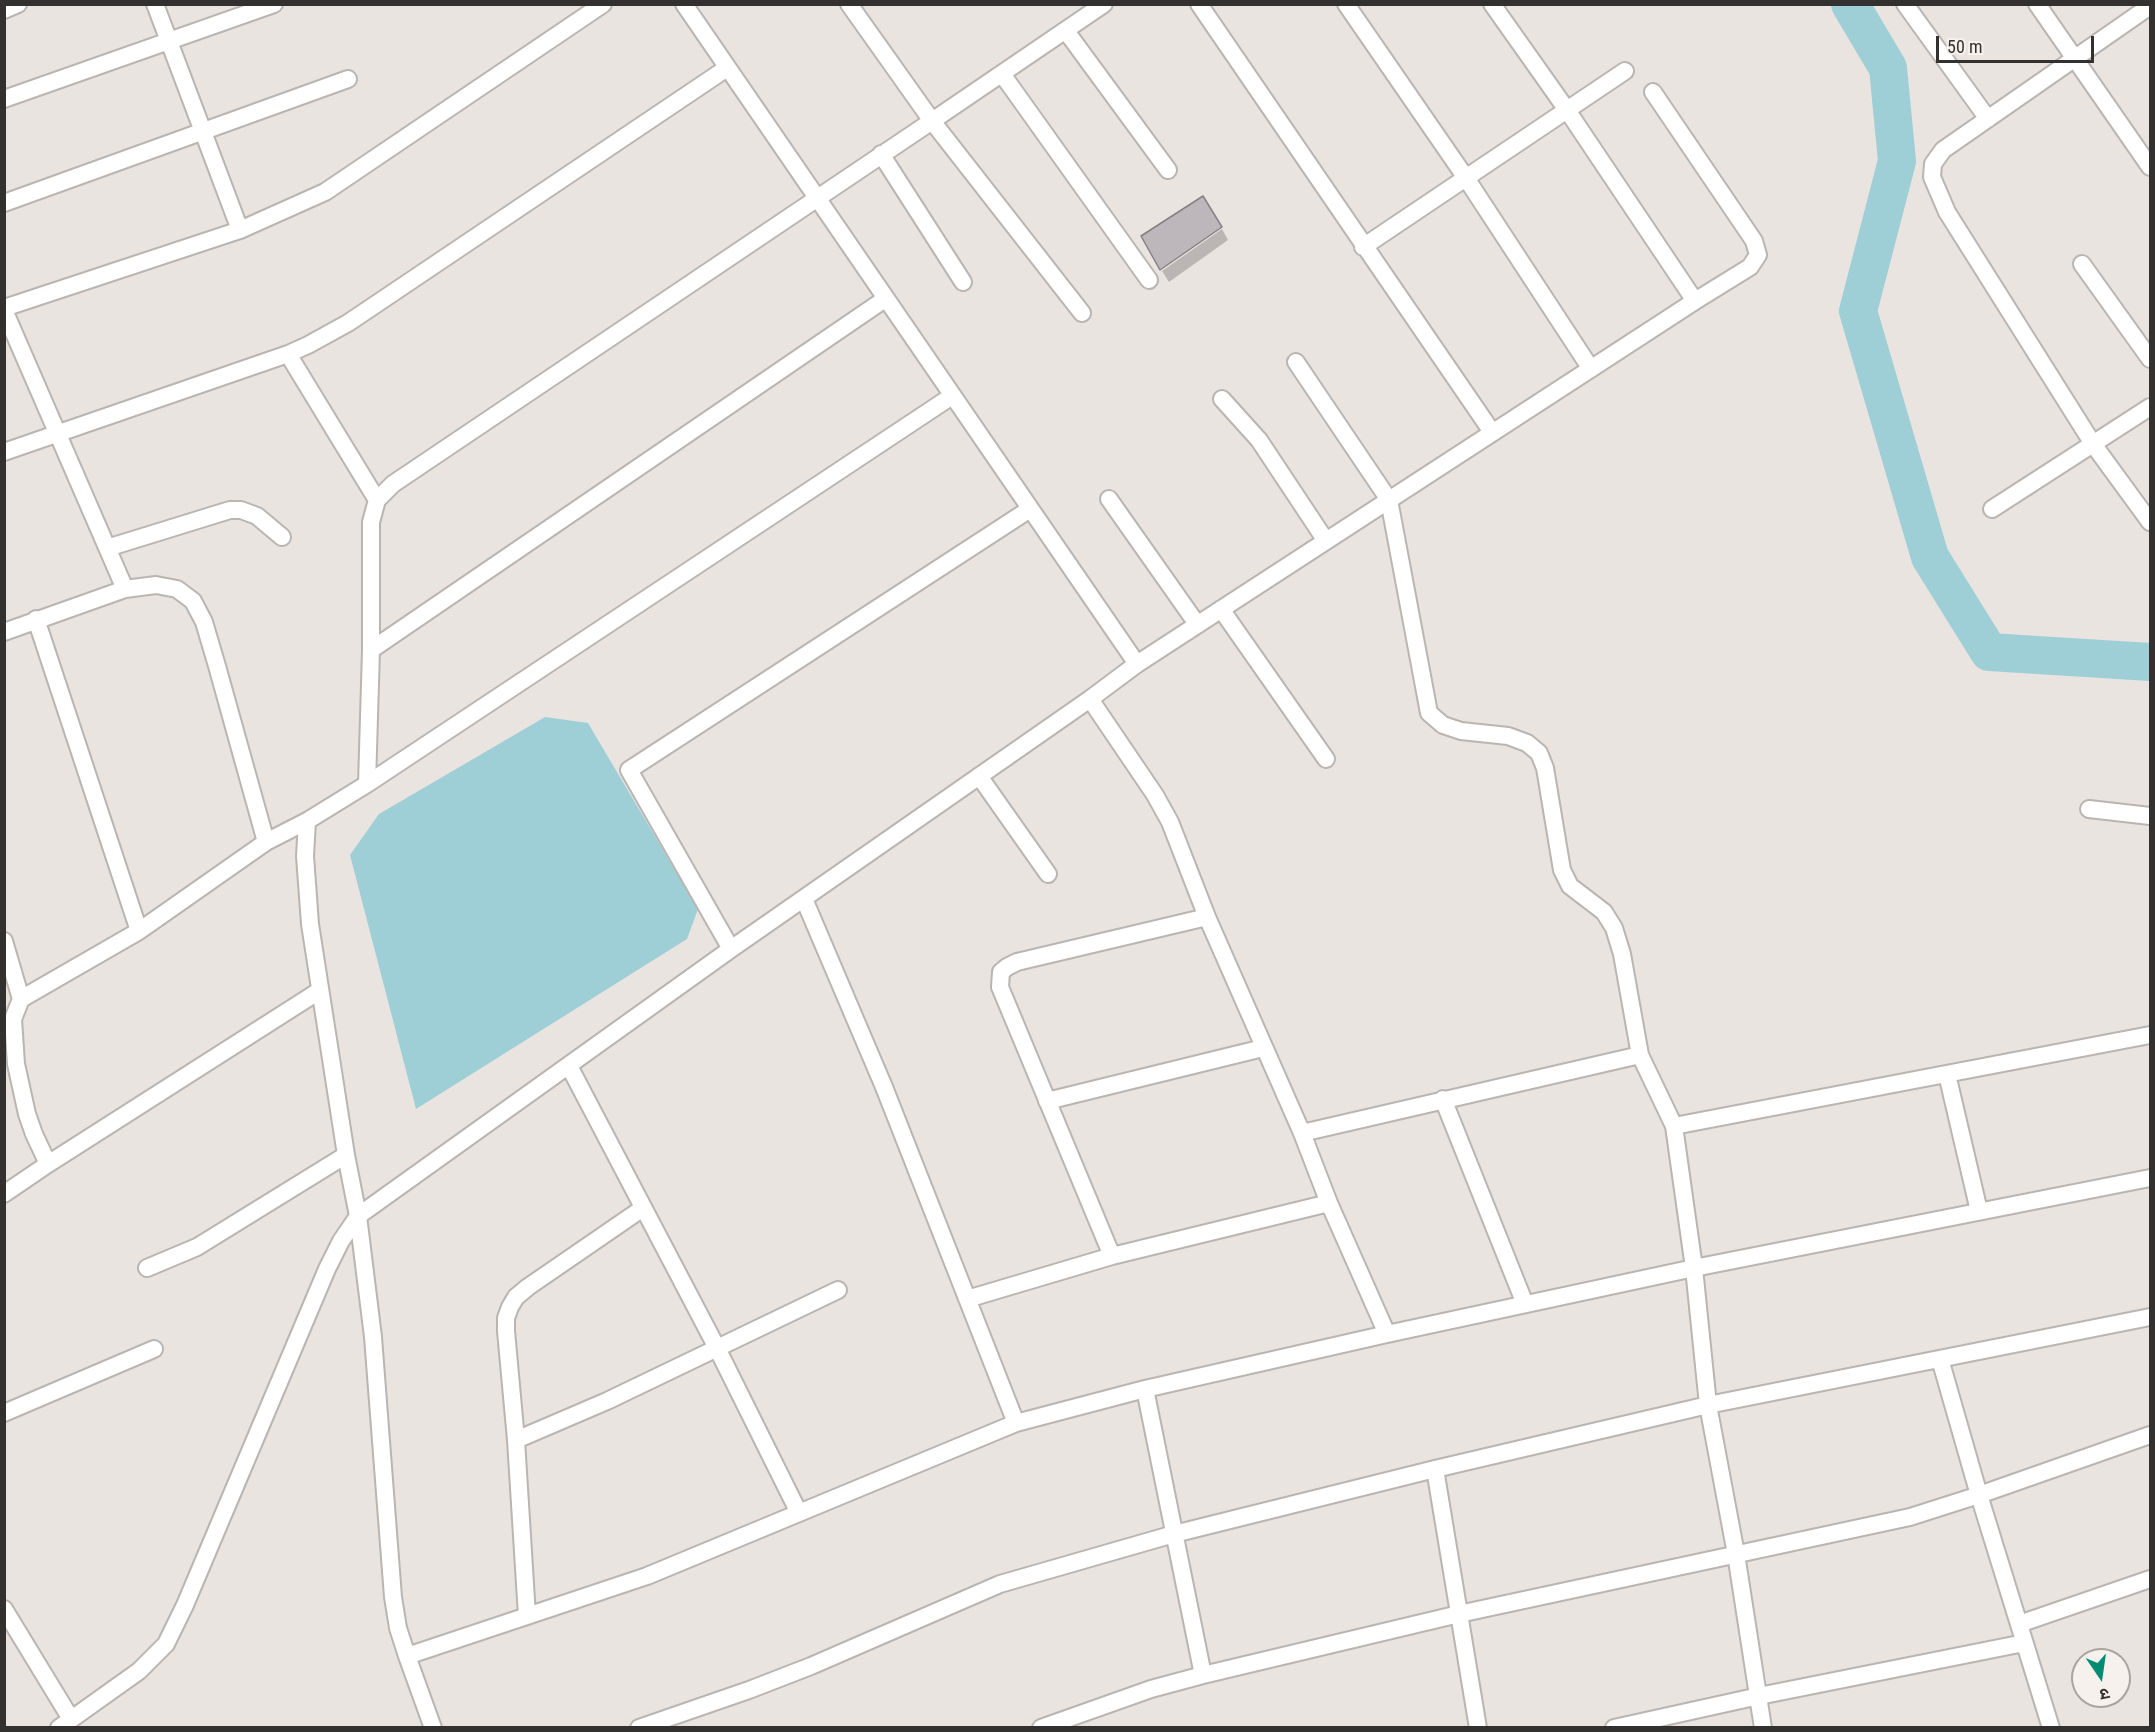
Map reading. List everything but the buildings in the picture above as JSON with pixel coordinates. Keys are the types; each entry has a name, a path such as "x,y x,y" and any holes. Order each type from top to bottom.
{"street":[{"path":"4,10 18,4"},
{"path":"155,4 240,230"},
{"path":"4,99 274,4"},
{"path":"124,589 4,309 240,230 325,192 603,4"},
{"path":"684,4 1137,664"},
{"path":"849,4 932,121 1082,314"},
{"path":"367,784 371,650 371,522 377,500 393,484 1104,4"},
{"path":"1199,4 1363,247 1492,432"},
{"path":"1346,4 1466,178 1591,369"},
{"path":"1492,4 1567,110 1695,301"},
{"path":"1905,4 1988,119"},
{"path":"2037,4 2151,167"},
{"path":"2151,6 1943,150 1933,164 1932,177 1947,212 2093,444 2151,522"},
{"path":"1066,31 1168,170"},
{"path":"4,452 288,354 348,323 727,68"},
{"path":"1363,247 1625,71"},
{"path":"1002,74 1149,280"},
{"path":"4,203 348,79"},
{"path":"4,1609 65,1723 139,1671 166,1644 327,1269 341,1240 358,1216 731,949 1137,664 1750,267 1758,255 1754,241 1653,92"},
{"path":"881,154 963,282"},
{"path":"2082,264 2151,360"},
{"path":"371,650 885,298"},
{"path":"288,354 377,500"},
{"path":"1296,363 1389,500 1429,713 1443,725 1461,731 1508,736 1527,743 1539,753 1545,768 1562,870 1570,886 1604,912 1614,928 1622,954 1640,1055 1674,1126 1694,1268 1708,1405 1736,1554 1763,1728"},
{"path":"21,999 139,931 266,842 307,821 367,784 952,396"},
{"path":"1222,399 1259,440 1326,541"},
{"path":"1992,509 2151,407"},
{"path":"1109,499 1197,624"},
{"path":"731,949 629,770 1030,508"},
{"path":"106,548 230,510 241,510 257,516 282,537"},
{"path":"4,632 124,589 156,585 177,589 193,601 204,622 218,666 266,842"},
{"path":"1221,609 1326,759"},
{"path":"36,619 139,931"},
{"path":"1090,699 1165,813 1207,917 1387,1334"},
{"path":"979,776 1048,874"},
{"path":"2089,809 2151,816"},
{"path":"307,821 305,856 307,894 319,991 358,1216 373,1337 393,1597 398,1628 433,1728"},
{"path":"804,899 884,1087 1016,1423"},
{"path":"1112,1256 1000,987 999,979 1001,972 1017,962 1207,917"},
{"path":"4,941 21,999 13,1019 16,1064 27,1114 48,1164"},
{"path":"4,1194 319,991"},
{"path":"1674,1126 2151,1035"},
{"path":"1047,1101 1263,1048"},
{"path":"1302,1133 1640,1055"},
{"path":"569,1066 717,1348 799,1513"},
{"path":"1947,1074 1979,1211"},
{"path":"1443,1099 1525,1304"},
{"path":"147,1268 197,1247 346,1155"},
{"path":"407,1656 647,1576 1016,1423 1145,1389 1525,1304 1694,1268 2151,1178"},
{"path":"967,1299 1112,1256 1329,1203"},
{"path":"527,1616 516,1440 506,1331 510,1307 516,1297 528,1287 643,1208"},
{"path":"516,1440 607,1401 838,1290"},
{"path":"639,1728 811,1666 1000,1584 1174,1534 1435,1469 1708,1405 2151,1317"},
{"path":"4,1413 154,1349"},
{"path":"1940,1359 2050,1728"},
{"path":"1145,1389 1203,1675"},
{"path":"1041,1728 1151,1689 1203,1675 1459,1614 1880,1524 1979,1495 2151,1435"},
{"path":"1435,1469 1478,1728"},
{"path":"2019,1624 2151,1579"},
{"path":"1614,1728 1759,1696 2024,1643"}],"water":[{"path":"545,717 588,723 698,909 687,939 416,1109 350,855 379,814"}],"waterway":[{"path":"1850,4 1888,68 1897,161 1858,311 1930,557 1989,652 2150,662"}]}
